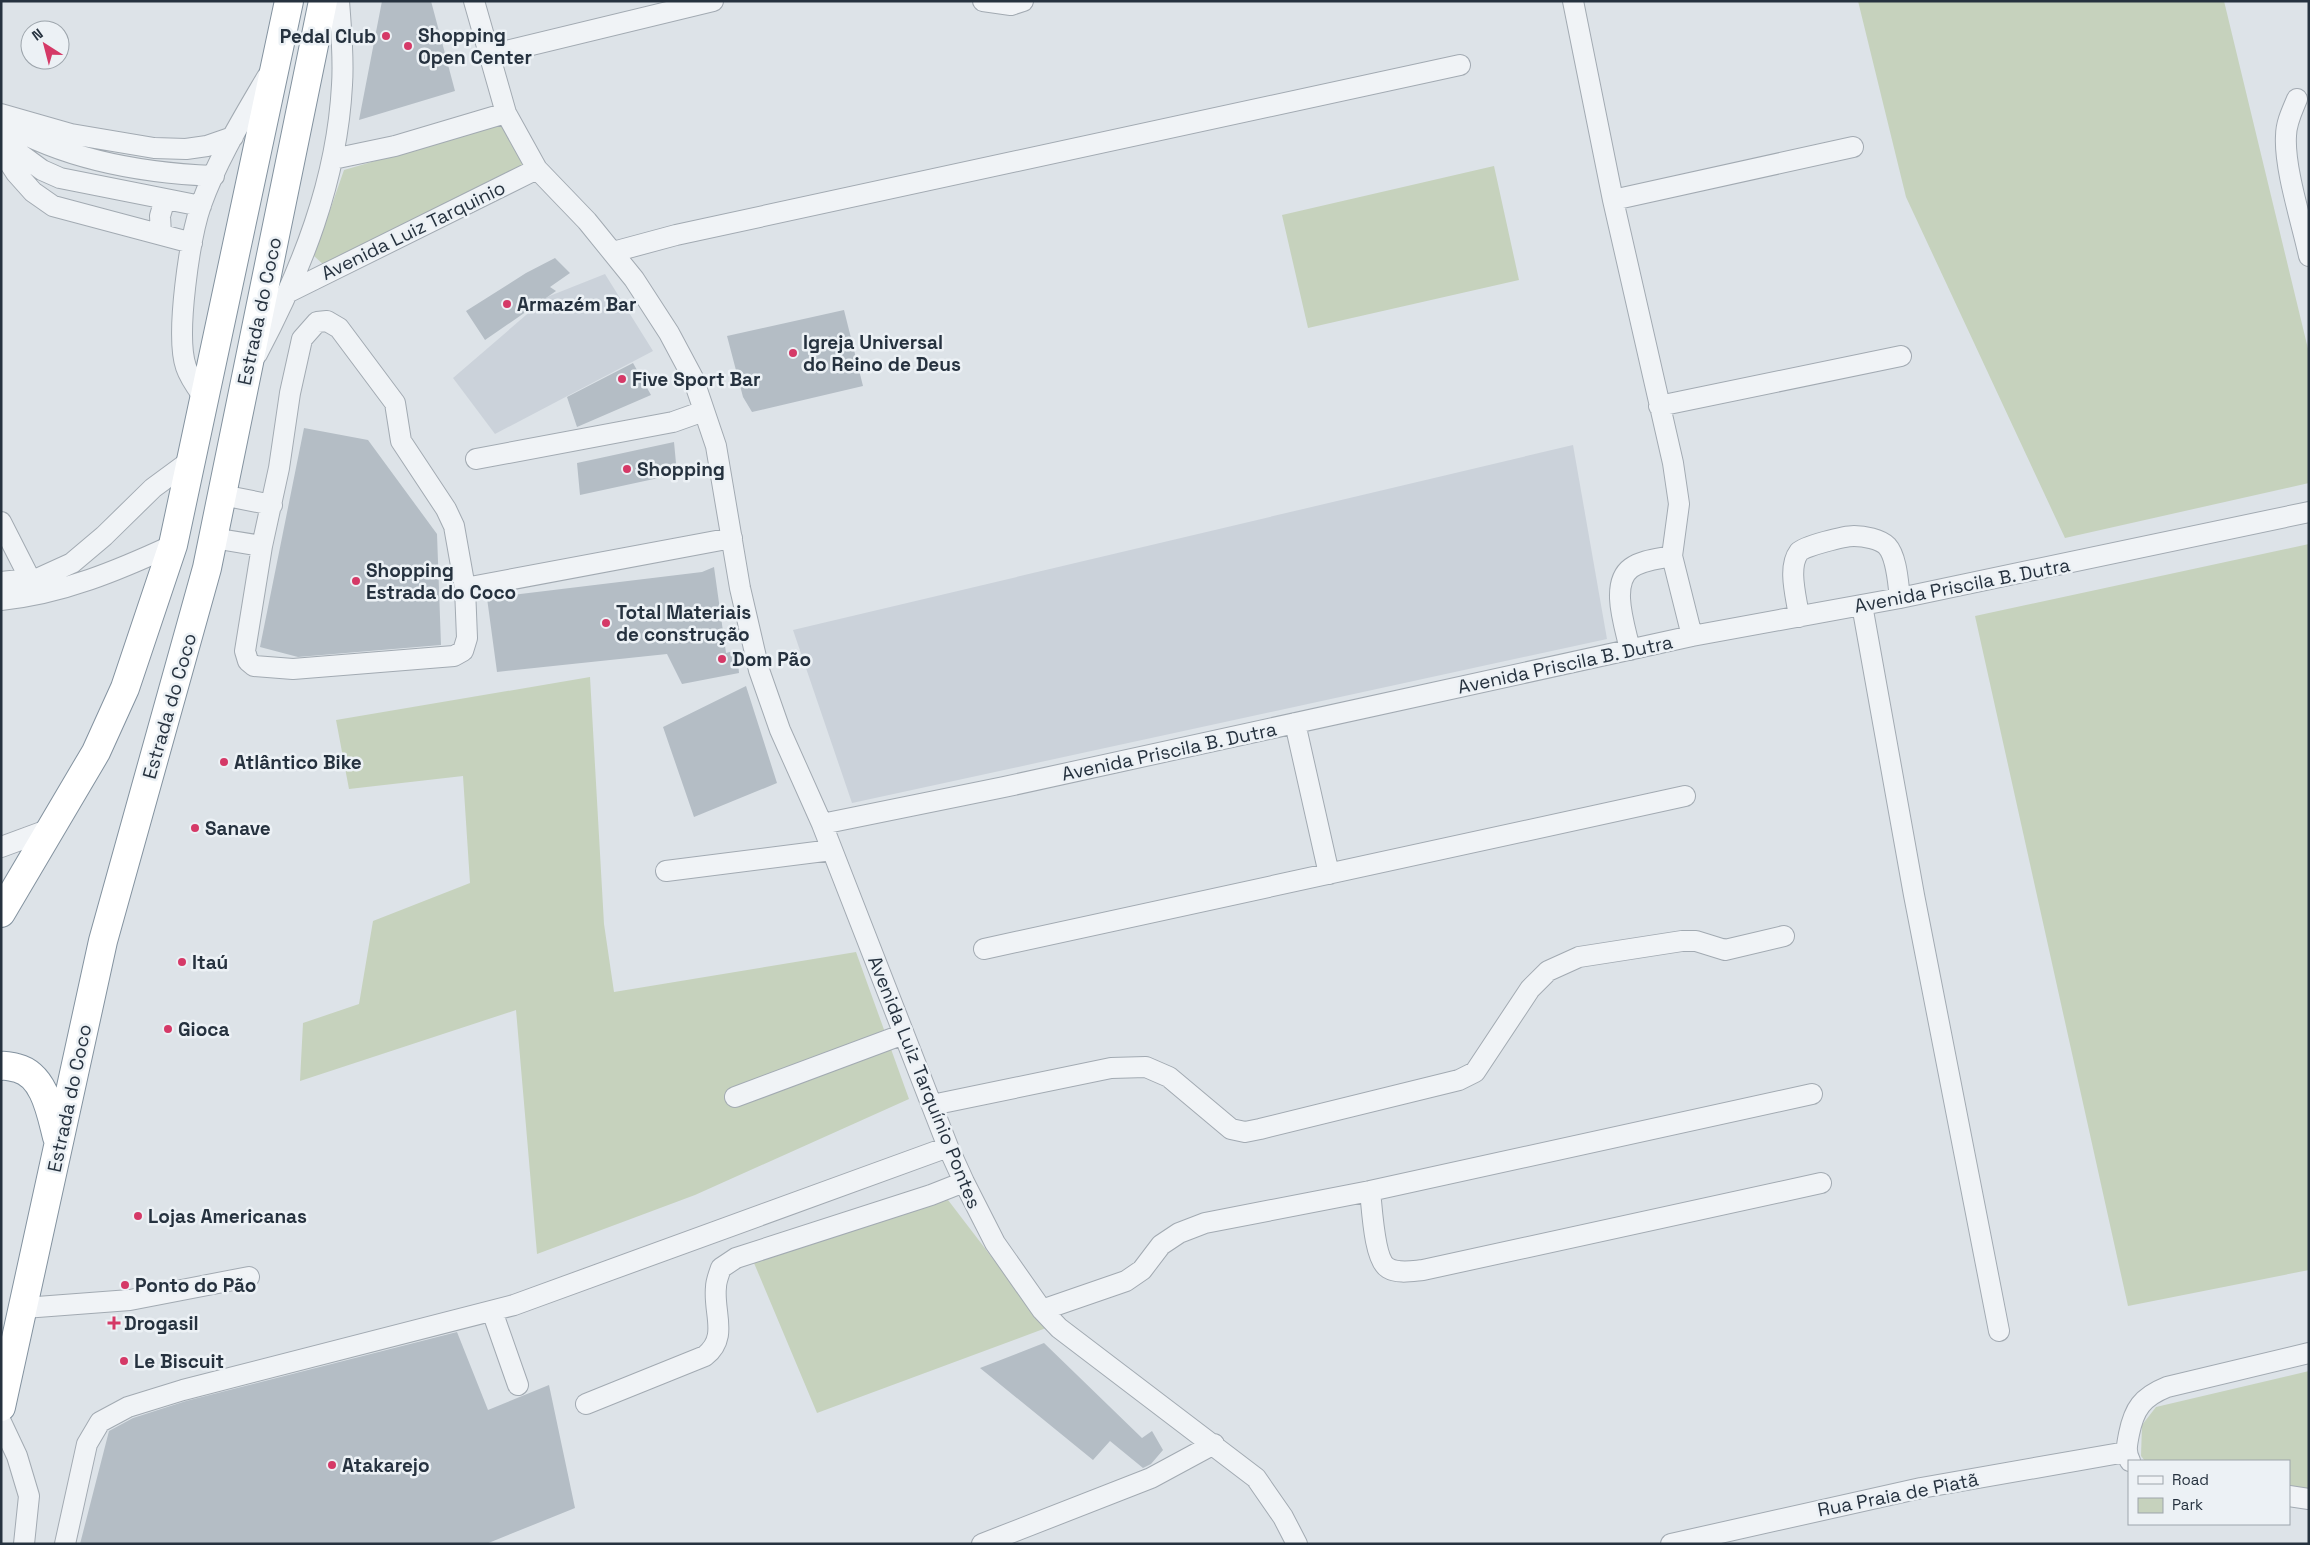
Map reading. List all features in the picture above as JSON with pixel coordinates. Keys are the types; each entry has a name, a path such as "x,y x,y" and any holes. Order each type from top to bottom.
{"highway":[{"name":"Estrada do Coco","path":"1,913 96,752 125,688 173,545 289,1"},
{"name":"Estrada do Coco","path":"1,1407 103,941 207,568 323,1"},
{"path":"1,1066 22,1069 37,1082 48,1101 58,1144"}],"street":[{"path":"246,375 289,292 320,210 333,159 342,85 339,1"},
{"path":"474,1 506,113 537,169 613,252 634,279 669,333 693,378 716,446 740,588 759,670 780,730 822,824"},
{"path":"490,55 713,1"},
{"path":"982,1 1011,5 1023,1"},
{"path":"1573,1 1613,200 1673,463 1679,504 1672,556 1692,636"},
{"path":"205,399 192,382 185,365 183,346 184,309 192,243 201,206 214,176 233,137 278,58"},
{"path":"613,252 676,235 1460,65"},
{"path":"2297,99 2288,121 2286,136 2287,155 2309,256"},
{"path":"333,159 394,146 506,113"},
{"path":"1,114 71,134 154,148 193,148 233,137"},
{"path":"1,122 23,134 61,150 151,170 214,176"},
{"path":"1,140 42,170 73,181 201,206"},
{"path":"1613,200 1853,147"},
{"path":"154,148 150,158 151,170 165,199 160,216 161,234"},
{"path":"1,150 16,173 33,192 53,206 192,243"},
{"name":"Avenida Luiz Tarquinio","path":"289,292 537,169"},
{"path":"33,192 43,182 42,170"},
{"path":"327,321 339,328 395,403 401,441 446,509 454,526 465,588 467,638 463,651 454,656 293,669 254,666 248,661 245,650 262,546 272,504 290,393 302,338 317,322 327,321"},
{"path":"1659,406 1901,356"},
{"path":"476,459 673,422 704,411"},
{"path":"1,600 31,587 39,578 72,563 104,536 153,488 191,460"},
{"path":"222,495 272,504"},
{"name":"Avenida Priscila B. Dutra","path":"822,824 1004,787 1692,636 1900,598 2309,512"},
{"path":"1,522 31,587"},
{"path":"1799,617 1794,570 1799,552 1807,547 1853,536 1876,540 1886,545 1892,553 1900,598"},
{"path":"213,538 262,546"},
{"path":"465,588 732,538"},
{"path":"1,582 54,591 97,577 173,545"},
{"path":"1630,650 1620,600 1622,579 1630,569 1643,562 1672,556"},
{"path":"1862,605 1914,895 1999,1331"},
{"path":"1295,723 1329,874"},
{"path":"984,949 1685,796"},
{"name":"Avenida Luiz Tarquínio Pontes","path":"822,824 948,1148 994,1243 1042,1310 1059,1328 1214,1444 1256,1478 1283,1517 1297,1544"},
{"path":"1,847 50,829"},
{"path":"666,871 832,850"},
{"path":"932,1104 1111,1068 1146,1067 1169,1077 1231,1129 1245,1132 1459,1080 1475,1072 1530,989 1548,971 1579,957 1682,941 1696,941 1725,950 1784,936"},
{"path":"736,1097 904,1034"},
{"path":"1042,1310 1126,1281 1142,1270 1161,1245 1180,1233 1205,1223 1370,1191 1812,1094"},
{"path":"65,1544 87,1444 100,1422 128,1407 183,1390 514,1306 948,1148"},
{"path":"586,1404 705,1356 715,1348 719,1338 716,1287 721,1268 736,1258 932,1195 964,1182"},
{"path":"1370,1191 1379,1258 1387,1267 1402,1272 1423,1270 1821,1183"},
{"path":"24,1308 130,1300 249,1278"},
{"path":"492,1311 518,1384"},
{"path":"2128,1457 2133,1415 2142,1402 2154,1392 2167,1387 2309,1353"},
{"path":"1,1422 17,1456 29,1496 24,1544"},
{"path":"982,1544 1151,1478 1214,1444"},
{"name":"Rua Praia de Piatã","path":"1671,1544 1921,1488 2128,1457"},
{"path":"2290,1496 2309,1499"}],"shaded area":[{"path":"605,274 653,351 495,434 453,378 547,297"},
{"path":"1573,445 1607,639 852,803 793,630"}],"green space":[{"path":"1858,1 2224,1 2309,353 2309,483 2065,538 1906,197"},
{"path":"503,124 525,169 325,266 314,256 344,170"},
{"path":"1494,166 1519,280 1308,328 1282,215"},
{"path":"2309,544 2309,1270 2128,1306 1975,616"},
{"path":"590,677 604,924 614,992 856,952 909,1099 695,1195 537,1254 516,1010 300,1081 303,1023 359,1004 373,921 470,883 463,776 349,789 336,720"},
{"path":"948,1200 1046,1328 817,1413 754,1263"},
{"path":"2309,1371 2309,1494 2290,1490 2290,1460 2144,1460 2141,1456 2142,1425 2156,1407"}],"building":[{"name":"Shopping Open Center","path":"382,1 431,1 455,91 359,120"},
{"name":"Armazém Bar","path":"555,258 570,273 550,287 556,291 485,340 466,311 526,273"},
{"name":"Igreja Universal do Reino de Deus","path":"844,310 863,386 752,412 743,397 727,336"},
{"name":"Five Sport Bar","path":"633,363 651,395 577,427 567,397"},
{"name":"Shopping Estrada do Coco","path":"304,428 368,440 437,534 441,645 298,657 260,647"},
{"name":"Shopping","path":"674,442 677,474 580,495 577,463"},
{"name":"Total Materiais de construção","path":"714,567 726,653 737,650 739,673 682,684 667,654 497,672 487,598 702,572"},
{"path":"746,686 777,783 694,817 663,727"},
{"name":"Atakarejo","path":"457,1332 488,1410 549,1385 575,1508 486,1544 80,1544 109,1431 133,1418 186,1401"},
{"path":"1044,1343 1142,1438 1152,1431 1163,1450 1151,1464 1143,1468 1110,1441 1093,1460 980,1368"}],"place":[{"name":"Pedal Club","path":"386,36"},
{"name":"Shopping Open Center","path":"408,46"},
{"name":"Armazém Bar","path":"507,304"},
{"name":"Igreja Universal do Reino de Deus","path":"793,353"},
{"name":"Five Sport Bar","path":"622,379"},
{"name":"Shopping","path":"627,469"},
{"name":"Shopping Estrada do Coco","path":"356,581"},
{"name":"Total Materiais de construção","path":"606,623"},
{"name":"Dom Pão","path":"722,659"},
{"name":"Atlântico Bike","path":"224,762"},
{"name":"Sanave","path":"195,828"},
{"name":"Itaú","path":"182,962"},
{"name":"Gioca","path":"168,1029"},
{"name":"Lojas Americanas","path":"138,1216"},
{"name":"Ponto do Pão","path":"125,1285"},
{"name":"Drogasil","path":"114,1323"},
{"name":"Le Biscuit","path":"124,1361"},
{"name":"Atakarejo","path":"332,1465"}]}
